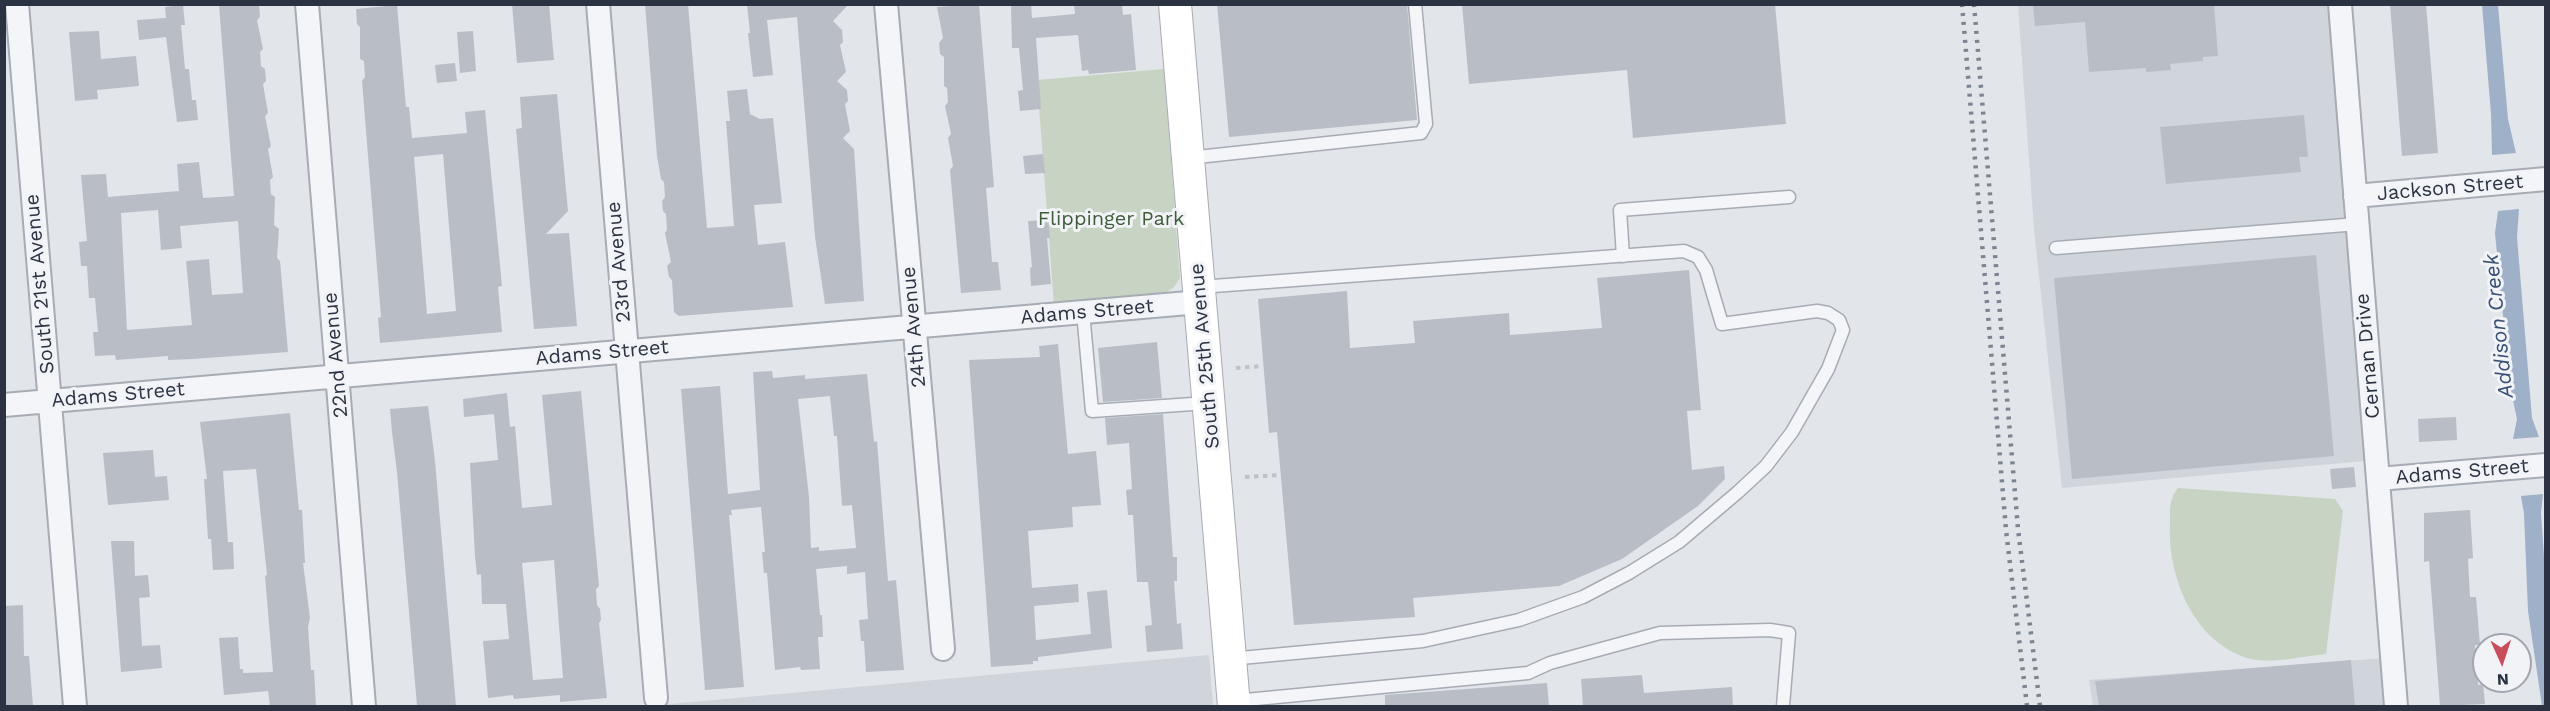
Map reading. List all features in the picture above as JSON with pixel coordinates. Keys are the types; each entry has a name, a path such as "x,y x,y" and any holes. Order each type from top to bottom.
{"main road":[{"name":"South 25th Avenue","path":"1175,4 1234,704"}],"street":[{"name":"South 21st Avenue","path":"16,4 75,706"},
{"name":"22nd Avenue","path":"307,4 364,706"},
{"name":"23rd Avenue","path":"598,4 656,698"},
{"name":"24th Avenue","path":"886,4 943,649"},
{"name":"Cernan Drive","path":"2340,4 2396,706"},
{"name":"Jackson Street","path":"2355,196 2546,179"},
{"name":"Adams Street","path":"4,405 1083,312 1200,295"},
{"name":"Adams Street","path":"2378,479 2546,465"}],"lane":[{"path":"1188,158 1421,133 1426,124 1415,4"},
{"path":"1623,256 1620,210 1788,197"},
{"path":"2056,248 2358,224"},
{"path":"1200,295 1684,251 1698,257 1706,270 1722,324 1817,311 1828,313 1839,320 1843,330 1828,369 1792,432 1766,466 1679,542 1629,573 1583,597 1519,620 1423,641 1230,659"},
{"path":"1083,312 1092,411 1209,403"},
{"path":"1234,704 1528,673 1550,663 1660,633 1770,630 1789,633 1783,706"}],"path":[{"path":"1236,369 1263,366"},
{"path":"1245,477 1281,475"}],"shaded area":[{"path":"2018,5 2331,5 2348,203 2365,461 2062,488 2034,229"},
{"path":"1209,655 1213,706 648,706"},
{"path":"2386,658 2390,706 2093,706 2089,680"}],"green space":[{"name":"Flippinger Park","path":"1164,69 1180,278 1174,287 1161,296 1054,305 1037,80"},
{"path":"2178,488 2335,499 2343,511 2326,654 2266,661 2256,660 2228,649 2211,637 2187,603 2173,563 2170,542 2170,508"}],"water":[{"path":"2482,5 2498,5 2508,119 2516,153 2492,155"},
{"path":"2519,209 2517,237 2532,418 2539,437 2513,439 2517,419 2510,387 2495,233 2498,211"},
{"path":"2543,494 2541,513 2546,585 2545,706 2542,706 2528,611 2524,514 2521,496"}],"building":[{"path":"259,4 260,17 257,20 263,49 260,52 261,66 265,69 266,81 263,84 268,113 265,116 271,146 268,149 273,177 270,180 271,194 275,197 274,225 279,229 277,258 280,261 288,352 168,360 168,356 116,360 115,355 95,356 93,332 98,332 95,298 89,298 87,266 81,266 79,242 87,241 81,175 106,174 108,197 179,191 177,164 199,162 203,198 234,196 219,5","holes":["158,210 161,250 182,248 180,226 238,221 243,293 212,295 209,259 186,261 192,325 127,330 121,213"]},
{"path":"512,4 549,4 554,60 517,63"},
{"path":"645,4 688,4 707,228 734,226 726,121 730,121 727,91 747,89 750,114 760,119 773,118 782,203 754,205 758,245 785,242 793,307 679,316 674,312 672,280 669,277 667,266 671,262 665,233 667,230 666,214 663,211 662,201 665,197 664,182 661,179 657,156"},
{"path":"747,4 849,4 833,21 842,30 843,42 840,45 846,72 837,81 847,90 848,101 845,104 850,131 843,138 854,149 864,301 825,304 815,237 797,17 767,20 773,75 753,77"},
{"path":"979,4 994,187 986,188 992,262 998,262 1001,290 961,293 950,170 953,166 948,138 951,134 945,106 948,102 947,88 944,86 944,57 940,54 939,43 943,38 937,7"},
{"path":"1011,4 1031,4 1032,18 1075,14 1074,4 1122,4 1123,15 1131,14 1136,70 1089,74 1088,70 1082,71 1078,35 1036,38 1041,109 1020,111 1018,91 1023,90 1019,48 1012,48"},
{"path":"1217,4 1407,4 1417,120 1229,137"},
{"path":"1462,4 1775,4 1786,124 1633,138 1627,70 1469,84"},
{"path":"2033,4 2214,4 2218,56 2203,57 2203,61 2170,64 2171,70 2146,72 2146,68 2089,72 2085,22 2035,26"},
{"path":"2390,4 2426,4 2438,153 2402,156"},
{"path":"183,5 185,25 181,25 185,69 189,69 192,100 196,100 198,120 177,122 166,37 139,40 137,20 166,18 165,7"},
{"path":"397,5 406,107 409,107 412,138 467,133 465,112 485,110 502,286 498,287 502,332 380,343 378,318 381,317 362,81 365,77 364,61 360,59 360,27 357,24 356,9","holes":["443,154 456,311 427,314 414,157"]},
{"path":"99,31 101,59 136,56 139,86 97,90 98,99 75,101 69,32"},
{"path":"473,31 476,71 460,73 457,32"},
{"path":"455,63 457,81 437,83 435,65"},
{"path":"557,94 568,211 546,234 569,233 577,326 534,329 516,129 522,128 520,97"},
{"path":"2304,115 2308,157 2299,157 2301,172 2166,184 2160,127"},
{"path":"1043,154 1045,173 1025,174 1023,156"},
{"path":"1048,220 1050,238 1047,238 1051,284 1031,286 1030,268 1032,267 1028,221"},
{"path":"2316,255 2334,456 2072,479 2054,278"},
{"path":"1689,270 1701,410 1687,411 1692,470 1724,466 1725,479 1698,506 1622,559 1559,586 1413,598 1415,617 1294,625 1277,432 1269,433 1258,299 1347,291 1350,348 1415,343 1413,321 1509,313 1510,335 1602,328 1597,278"},
{"path":"1157,342 1162,398 1103,402 1098,348"},
{"path":"1058,344 1068,454 1096,451 1101,505 1072,507 1073,527 1028,531 1032,588 1078,584 1079,602 1034,606 1036,640 1091,634 1087,592 1107,590 1112,648 1038,657 1038,661 1033,661 1033,664 991,667 969,360 1040,357 1039,346"},
{"path":"772,371 773,378 805,375 805,379 867,374 874,442 877,441 888,581 896,580 904,670 866,672 864,641 861,641 859,620 868,619 865,572 847,574 847,566 816,569 823,637 818,637 820,669 801,670 800,667 775,670 767,573 764,573 762,552 765,552 761,507 731,510 732,515 729,515 744,687 705,690 681,389 720,386 728,494 760,490 753,372","holes":["830,396 834,436 837,436 842,506 852,505 856,548 819,551 819,547 811,548 809,497 798,399"]},
{"path":"581,391 599,586 596,589 597,605 600,609 599,623 607,698 560,702 560,695 514,699 513,695 488,698 483,641 509,639 506,604 482,604 481,574 477,575 475,556 470,463 498,460 494,414 464,417 463,399 507,393 510,427 515,426 522,508 552,505 542,395","holes":["554,560 563,678 533,680 522,563"]},
{"path":"428,406 435,461 456,706 417,706 390,409"},
{"path":"290,413 299,510 302,510 305,563 303,563 310,618 308,627 316,706 270,706 268,691 224,695 219,638 238,637 240,669 243,669 243,673 273,672 265,576 267,575 256,469 223,471 228,542 233,542 234,569 213,570 211,539 208,539 204,479 207,479 200,422"},
{"path":"1163,414 1173,557 1177,557 1177,581 1174,581 1177,624 1181,623 1183,649 1147,652 1145,626 1152,625 1148,582 1137,582 1133,515 1128,515 1126,490 1132,489 1129,443 1107,445 1105,418"},
{"path":"2456,417 2457,440 2419,442 2418,419"},
{"path":"153,450 155,477 167,476 169,500 108,505 103,453"},
{"path":"2354,467 2356,487 2332,489 2330,469"},
{"path":"2470,510 2473,558 2468,559 2470,597 2476,597 2479,633 2472,633 2472,693 2484,693 2485,704 2440,706 2429,561 2424,562 2424,513"},
{"path":"111,541 134,541 135,576 148,575 150,597 139,598 142,646 160,645 162,668 121,672"},
{"path":"23,605 24,656 29,656 33,706 4,706 4,606"},
{"path":"2351,660 2355,706 2099,706 2095,681"},
{"path":"1642,675 1644,693 1732,687 1733,706 1583,706 1581,679"},
{"path":"1547,683 1549,706 1385,706 1385,695"}],"railway":[{"path":"1962,4 2006,530 2027,706"},
{"path":"1974,4 2018,529 2040,706"}],"water label":[{"name":"Addison Creek","path":"2499,326"}]}
